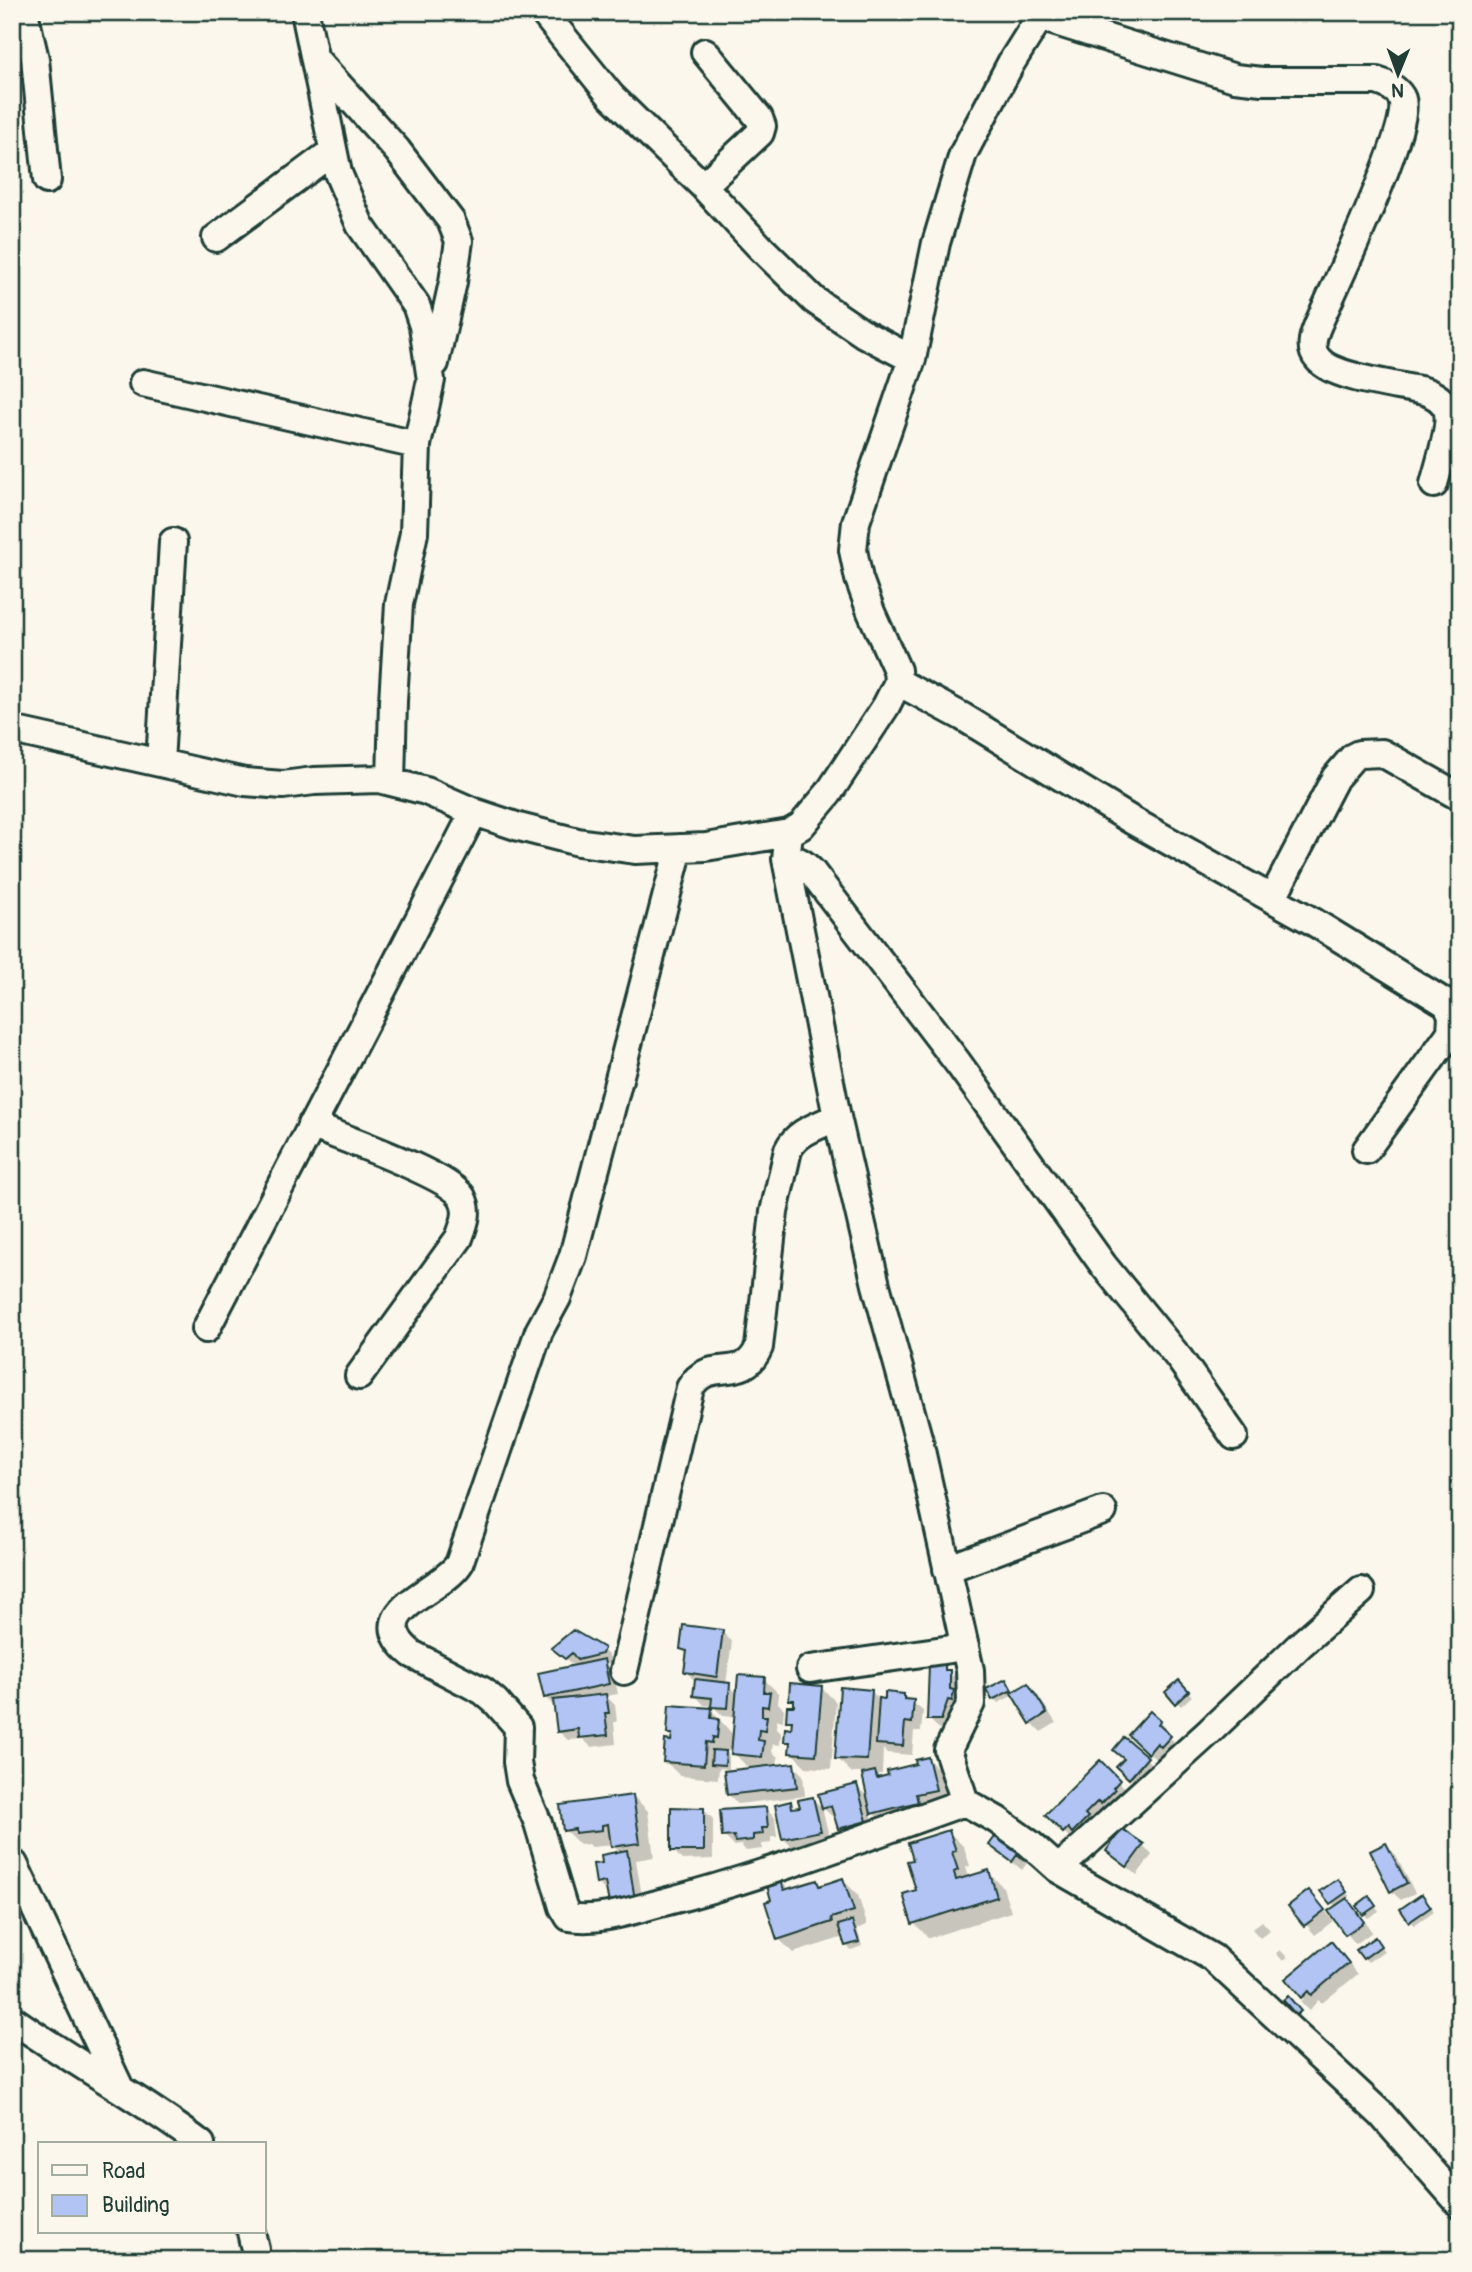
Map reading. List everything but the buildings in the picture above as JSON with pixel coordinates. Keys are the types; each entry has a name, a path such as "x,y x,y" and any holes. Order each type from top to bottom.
{"street":[{"path":"24,12 36,59 47,180"},
{"path":"305,12 338,173 360,225 416,305 423,326 431,380"},
{"path":"543,12 611,96 814,300 864,334 912,359"},
{"path":"1434,484 1448,425 1446,405 1437,396 1424,391 1334,371 1318,359 1312,341 1370,209 1401,124 1402,99 1396,91 1377,81 1262,81 1235,78 1041,15 1011,64 963,154 936,243 912,359 856,522 853,550 859,579 897,670 898,682 886,706 828,794 788,846 837,1117 876,1285 919,1441 970,1670 971,1703 948,1750 965,1802 997,1820 1029,1843 1058,1869 1213,1958 1381,2114 1460,2204"},
{"path":"703,187 760,133 762,126 759,118 705,52"},
{"path":"314,59 397,150 451,221 459,242 453,282 417,445 414,533 397,632 391,782"},
{"path":"216,238 332,151"},
{"path":"144,383 417,445"},
{"path":"160,763 173,542"},
{"path":"898,682 963,717 1133,821 1272,899 1447,1004 1452,1014 1451,1032 1366,1150"},
{"path":"12,730 245,782 283,785 379,779 426,791 474,812 519,827 578,842 635,850 788,846"},
{"path":"1272,899 1335,778 1353,757 1367,752 1381,753 1460,797"},
{"path":"206,1329 474,812"},
{"path":"788,846 796,859 812,872 958,1063 1104,1266 1179,1358 1234,1436"},
{"path":"679,848 564,1281 538,1331 459,1564 452,1575 402,1609 393,1625 394,1631 412,1654 483,1691 518,1727 517,1762 520,1781 538,1823 569,1917 602,1918 719,1888 965,1802"},
{"path":"624,1671 690,1388 695,1379 704,1373 738,1368 754,1359 759,1347 774,1212 788,1150 799,1135 837,1117"},
{"path":"311,1125 436,1176 461,1195 467,1216 459,1238 359,1376"},
{"path":"947,1569 1103,1511"},
{"path":"1058,1869 1361,1591"},
{"path":"810,1669 965,1647"},
{"path":"14,1864 120,2088"},
{"path":"12,2019 40,2040 168,2119 198,2142"},
{"path":"251,2234 254,2260"}]}
